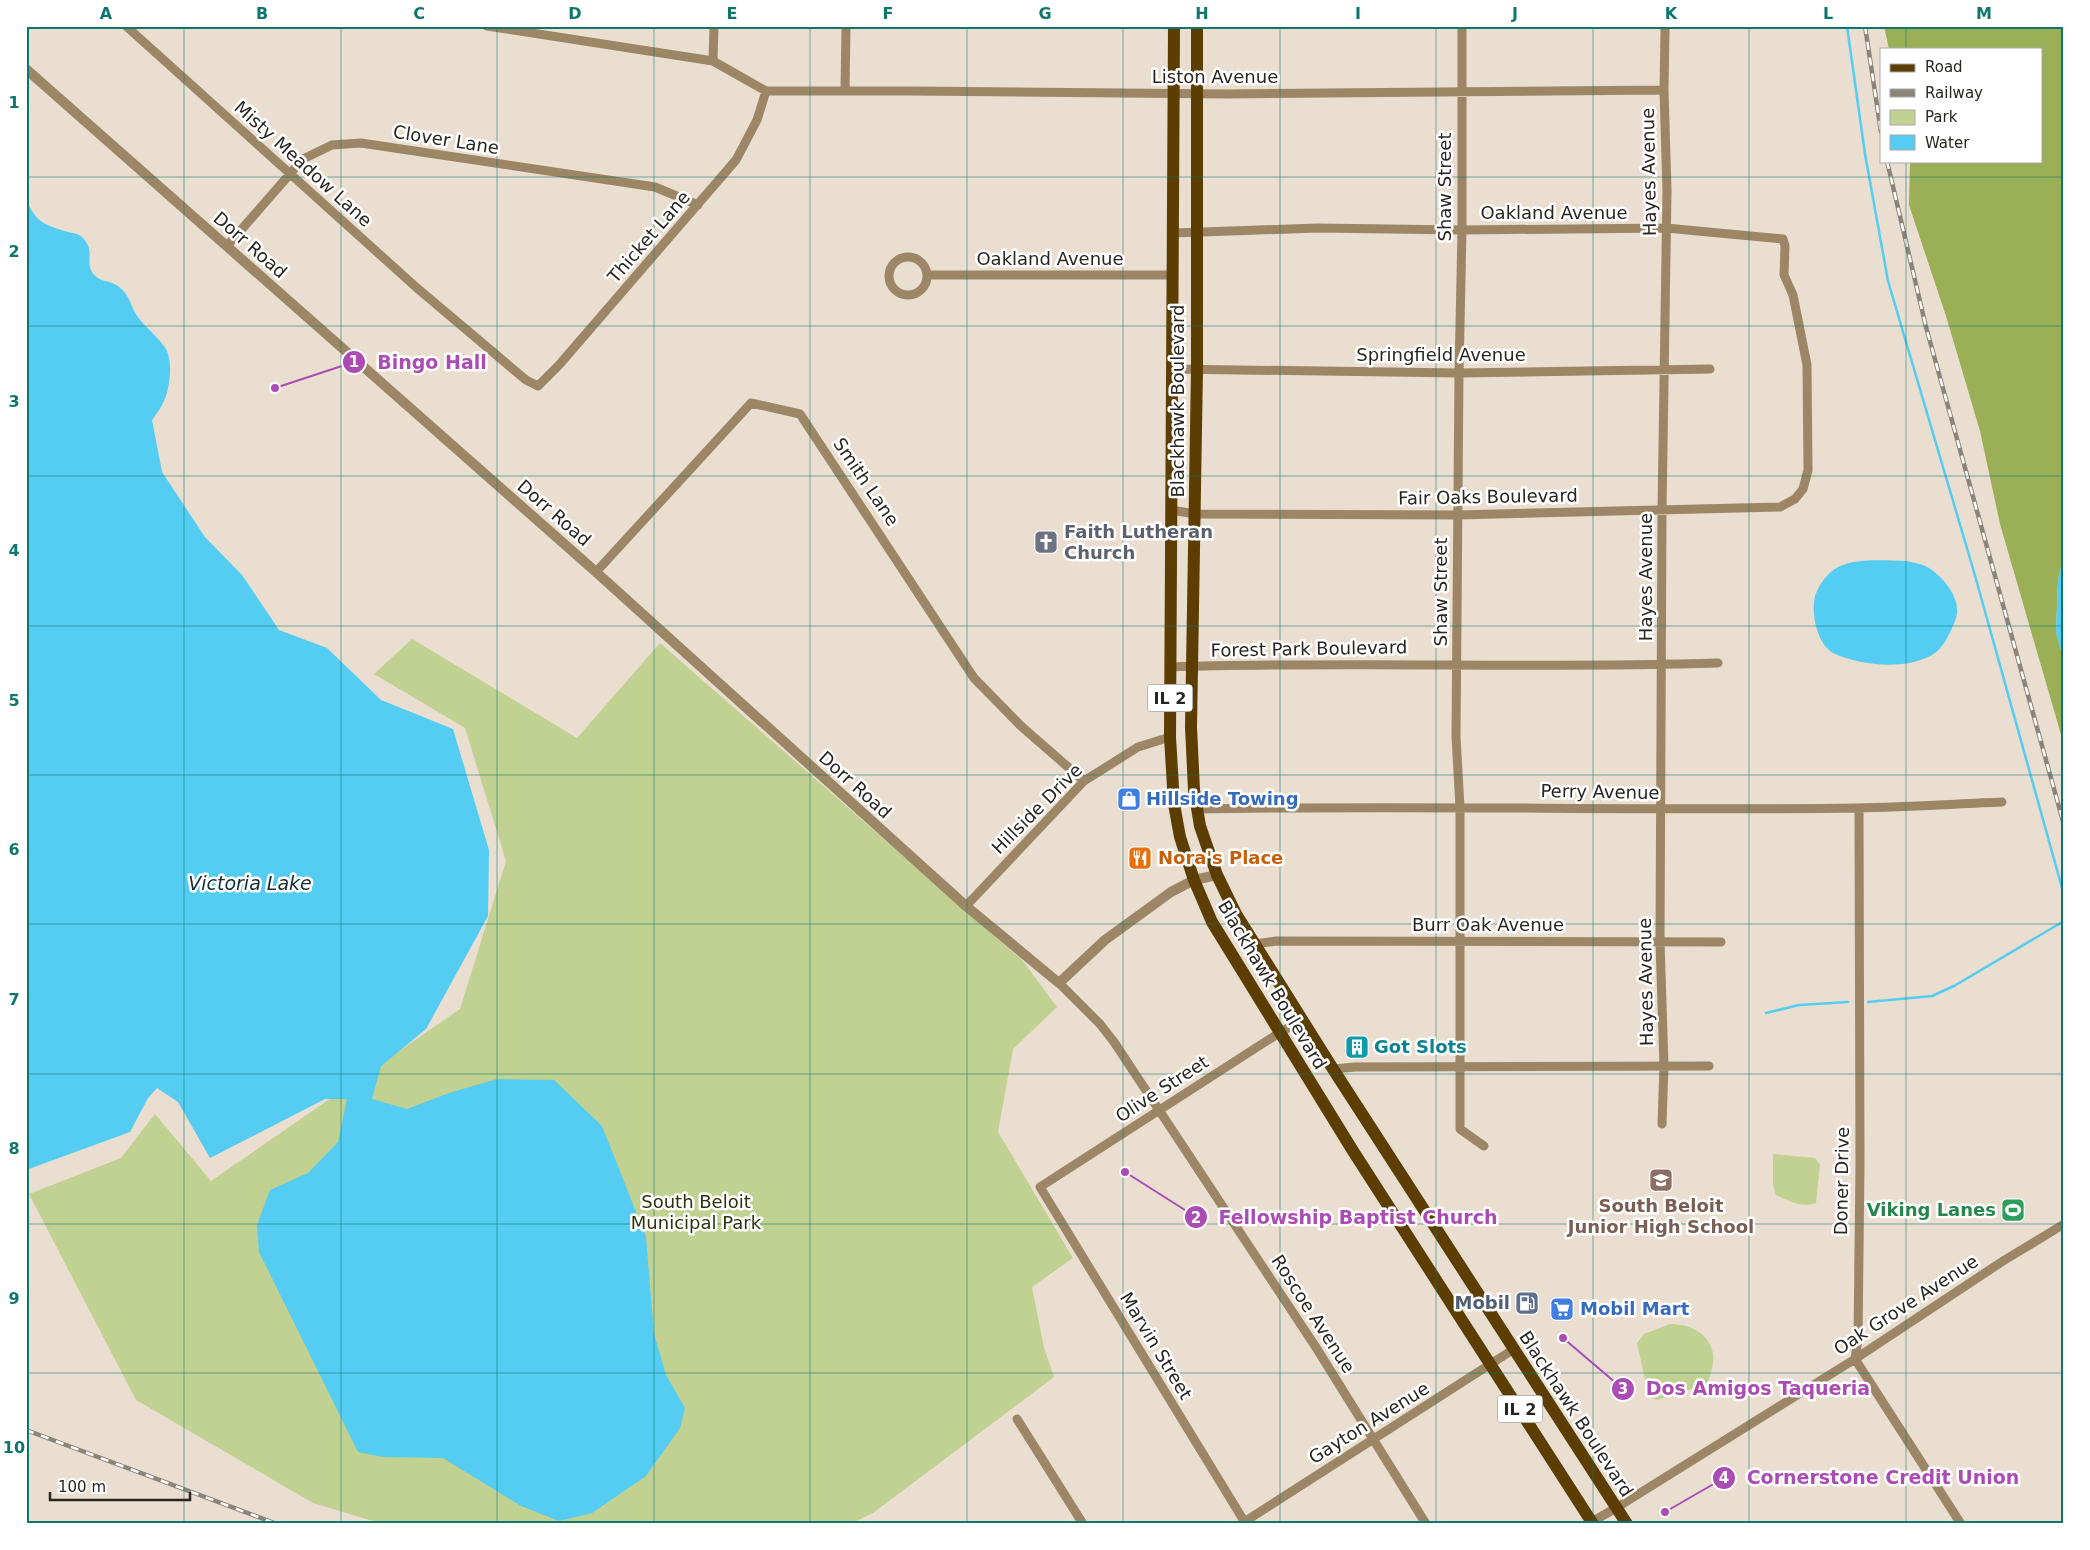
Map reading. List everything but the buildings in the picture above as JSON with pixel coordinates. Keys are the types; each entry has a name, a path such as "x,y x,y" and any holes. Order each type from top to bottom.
{"main road":[{"name":"Blackhawk Boulevard","path":"1174,26 1170,737 1174,804 1180,836 1194,880 1222,940 1279,1033 1591,1523"},
{"name":"Blackhawk Boulevard","path":"1197,26 1197,369 1194,667 1191,727 1197,810 1216,875 1255,944 1333,1070 1626,1524"}],"street":[{"name":"Misty Meadow Lane","path":"126,26 290,174 460,323"},
{"path":"487,26 713,61 766,92"},
{"path":"713,61 714,26"},
{"path":"845,91 846,26"},
{"name":"Shaw Street","path":"1462,26 1462,230 1456,737 1460,807 1460,1129 1484,1146"},
{"name":"Hayes Avenue","path":"1662,1124 1664,1066 1660,942 1662,510 1667,191 1664,90 1665,30"},
{"name":"Dorr Road","path":"26,69 596,572 966,906 1059,983"},
{"name":"Liston Avenue","path":"766,92 1197,93 1664,90"},
{"name":"Thicket Lane","path":"460,323 526,380 538,386 559,366 736,160 757,120 766,92"},
{"name":"Clover Lane","path":"227,246 303,159 332,145 361,143 655,187 698,205"},
{"name":"Oakland Avenue","path":"1174,233 1317,228 1462,230 1666,228 1783,239 1785,246 1784,274 1792,295 1807,365 1808,470 1803,489 1794,498 1780,507"},
{"path":"908,256 920,260 925,265 927,275 922,290 910,295 897,292 889,282 888,276 892,264 896,260 908,256"},
{"name":"Oakland Avenue","path":"927,275 1173,275"},
{"name":"Springfield Avenue","path":"1172,369 1459,373 1710,369"},
{"name":"Smith Lane","path":"596,572 751,403 800,414 974,678 1021,726 1084,781"},
{"name":"Fair Oaks Boulevard","path":"1171,510 1195,514 1458,515 1780,507"},
{"name":"Forest Park Boulevard","path":"1170,668 1718,663"},
{"name":"Hillside Drive","path":"966,906 1084,781 1138,747 1170,737"},
{"name":"Perry Avenue","path":"1197,810 1460,807 1859,808 2002,802"},
{"name":"Doner Drive","path":"1855,1359 1858,1339 1860,1164 1859,808"},
{"path":"1059,983 1105,940 1171,892 1194,880 1216,875"},
{"name":"Burr Oak Avenue","path":"1255,944 1276,941 1721,942"},
{"name":"Roscoe Avenue","path":"1059,983 1100,1024 1318,1349 1426,1524"},
{"name":"Olive Street","path":"1040,1186 1302,1020"},
{"path":"1333,1070 1355,1067 1709,1066"},
{"name":"Marvin Street","path":"1040,1186 1242,1523"},
{"name":"Oak Grove Avenue","path":"1591,1523 1855,1359 2003,1261 2064,1224"},
{"name":"Gayton Avenue","path":"1242,1523 1514,1349"},
{"path":"1855,1359 1961,1524"},
{"path":"1017,1419 1084,1524"}],"green space":[{"path":"1884,26 2064,26 2064,554 2058,580 2056,632 2064,662 2064,745 2000,524 1980,431 1946,316 1909,205 1910,162 2042,162 2042,48 1889,48"},
{"name":"South Beloit Municipal Park","path":"412,639 577,738 660,643 1022,960 1057,1007 1013,1049 998,1132 1073,1258 1032,1287 1044,1348 1054,1377 873,1513 850,1524 383,1524 313,1503 136,1400 29,1194 121,1158 155,1114 211,1181 460,1009 506,861 465,728 374,674"},
{"path":"1773,1154 1815,1158 1820,1165 1816,1203 1801,1204 1776,1195 1773,1185"},
{"path":"1670,1324 1691,1328 1702,1335 1707,1340 1713,1353 1713,1365 1707,1384 1657,1400 1649,1397 1637,1343 1644,1334"}],"water":[{"name":"Victoria Lake","path":"26,199 42,222 82,237 88,247 89,264 95,276 115,284 122,290 144,325 164,346 170,365 168,388 160,409 152,420 162,472 205,537 242,575 279,630 327,648 381,700 453,729 489,850 488,916 426,1029 381,1066 372,1099 407,1109 449,1093 497,1079 554,1080 602,1126 646,1237 654,1334 666,1375 685,1408 680,1428 646,1476 592,1513 559,1521 521,1506 443,1458 383,1457 358,1452 259,1252 257,1225 270,1190 308,1173 338,1142 347,1099 325,1099 210,1158 178,1102 157,1088 148,1098 130,1132 26,1170"},
{"path":"2064,554 2064,662 2056,632 2058,580"},
{"path":"1858,561 1907,561 1929,568 1945,582 1953,594 1957,607 1956,620 1940,648 1924,659 1884,665 1857,661 1833,653 1827,648 1818,633 1814,606 1817,591 1828,575 1839,567"}],"waterway":[{"path":"1847,26 1865,154 1888,281 1974,572 2064,895"},
{"path":"1868,1002 1932,996 1954,986 2064,921"},
{"path":"1766,1013 1799,1005 1848,1002"}],"railway":[{"path":"1865,26 1880,125"},
{"path":"1887,162 1926,327 2064,825"},
{"path":"26,1430 277,1524"}],"place":[{"name":"Bingo Hall","path":"275,388"},
{"name":"Faith Lutheran Church","path":"1046,542"},
{"name":"Hillside Towing","path":"1129,799"},
{"name":"Nora's Place","path":"1140,858"},
{"name":"Got Slots","path":"1357,1047"},
{"name":"Fellowship Baptist Church","path":"1125,1172"},
{"name":"South Beloit Junior High School","path":"1661,1180"},
{"name":"Viking Lanes","path":"2013,1210"},
{"name":"Mobil","path":"1527,1303"},
{"name":"Mobil Mart","path":"1562,1309"},
{"name":"Dos Amigos Taqueria","path":"1563,1338"},
{"name":"Cornerstone Credit Union","path":"1665,1512"}]}
